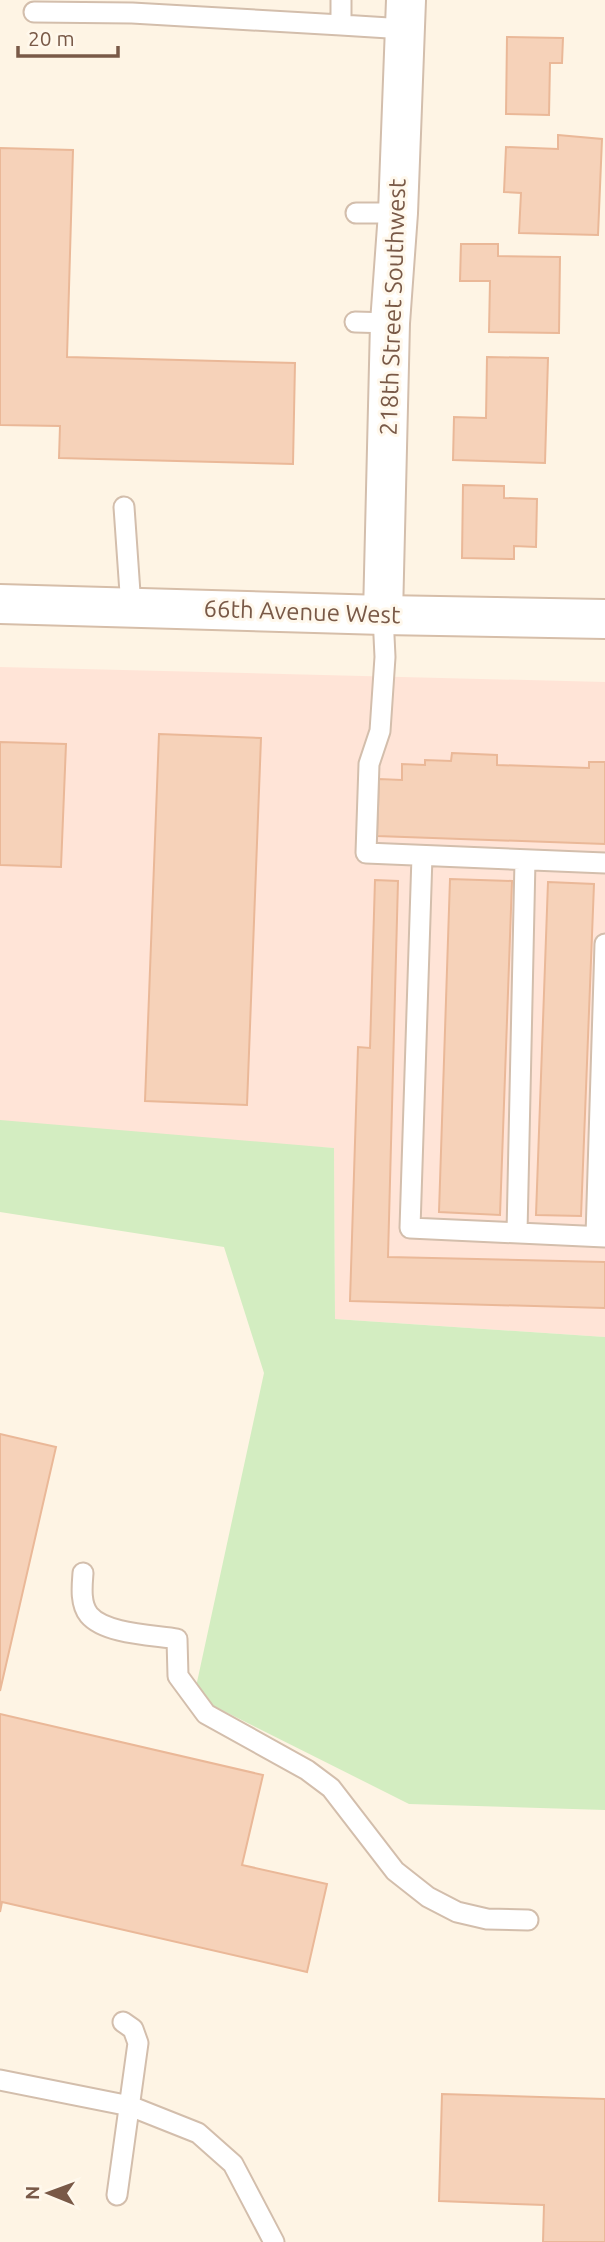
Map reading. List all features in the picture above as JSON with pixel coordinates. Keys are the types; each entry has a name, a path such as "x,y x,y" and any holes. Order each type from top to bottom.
{"main road":[{"name":"218th Street Southwest","path":"383,615 373,322 397,213 406,14"},
{"name":"66th Avenue West","path":"0,604 605,619"}],"lane":[{"path":"341,0 341,24"},
{"path":"34,12 132,13 341,24 406,14"},
{"path":"356,213 397,213"},
{"path":"124,507 131,607"},
{"path":"383,615 385,657 380,731 369,764 366,853 605,863"},
{"path":"422,856 410,1228 601,1237 605,944"},
{"path":"517,1233 525,860"},
{"path":"83,1573 82,1594 88,1614 104,1627 177,1639 178,1676 206,1714 307,1770 331,1788 395,1871 428,1897 457,1912 487,1919 528,1920"},
{"path":"117,2195 138,2043 133,2029 123,2022"},
{"path":"0,2080 130,2106 198,2133 233,2164 274,2242"}],"shaded area":[{"path":"0,667 605,682 605,1337 335,1319 334,1148 0,1127"}],"green space":[{"path":"0,1120 334,1148 335,1319 605,1337 605,1810 409,1804 194,1696 264,1373 224,1247 0,1212"}],"building":[{"path":"507,37 563,38 562,63 550,63 549,115 506,114"},
{"path":"558,135 602,139 598,235 519,233 521,193 504,192 506,147 558,149"},
{"path":"0,148 73,150 67,357 295,363 293,464 59,458 60,426 0,425"},
{"path":"461,244 498,244 498,256 560,257 559,333 489,332 490,281 460,281"},
{"path":"487,357 548,358 545,463 453,460 454,417 486,418"},
{"path":"463,485 504,486 504,498 537,499 536,547 514,546 514,559 462,558"},
{"path":"159,734 261,738 247,1105 145,1101"},
{"path":"0,742 66,744 61,867 0,865"},
{"path":"452,753 497,755 497,765 589,768 589,762 605,762 605,844 377,836 379,779 402,780 402,764 425,765 425,760 451,761"},
{"path":"450,879 512,881 500,1215 439,1212"},
{"path":"375,880 398,881 388,1257 605,1262 605,1308 350,1301 358,1047 370,1048"},
{"path":"548,882 594,884 581,1216 536,1215"},
{"path":"0,1434 56,1447 0,1691"},
{"path":"0,1714 263,1775 242,1865 327,1884 307,1972 2,1902 0,1912"},
{"path":"442,2094 605,2099 605,2242 543,2242 544,2205 439,2201"}]}
